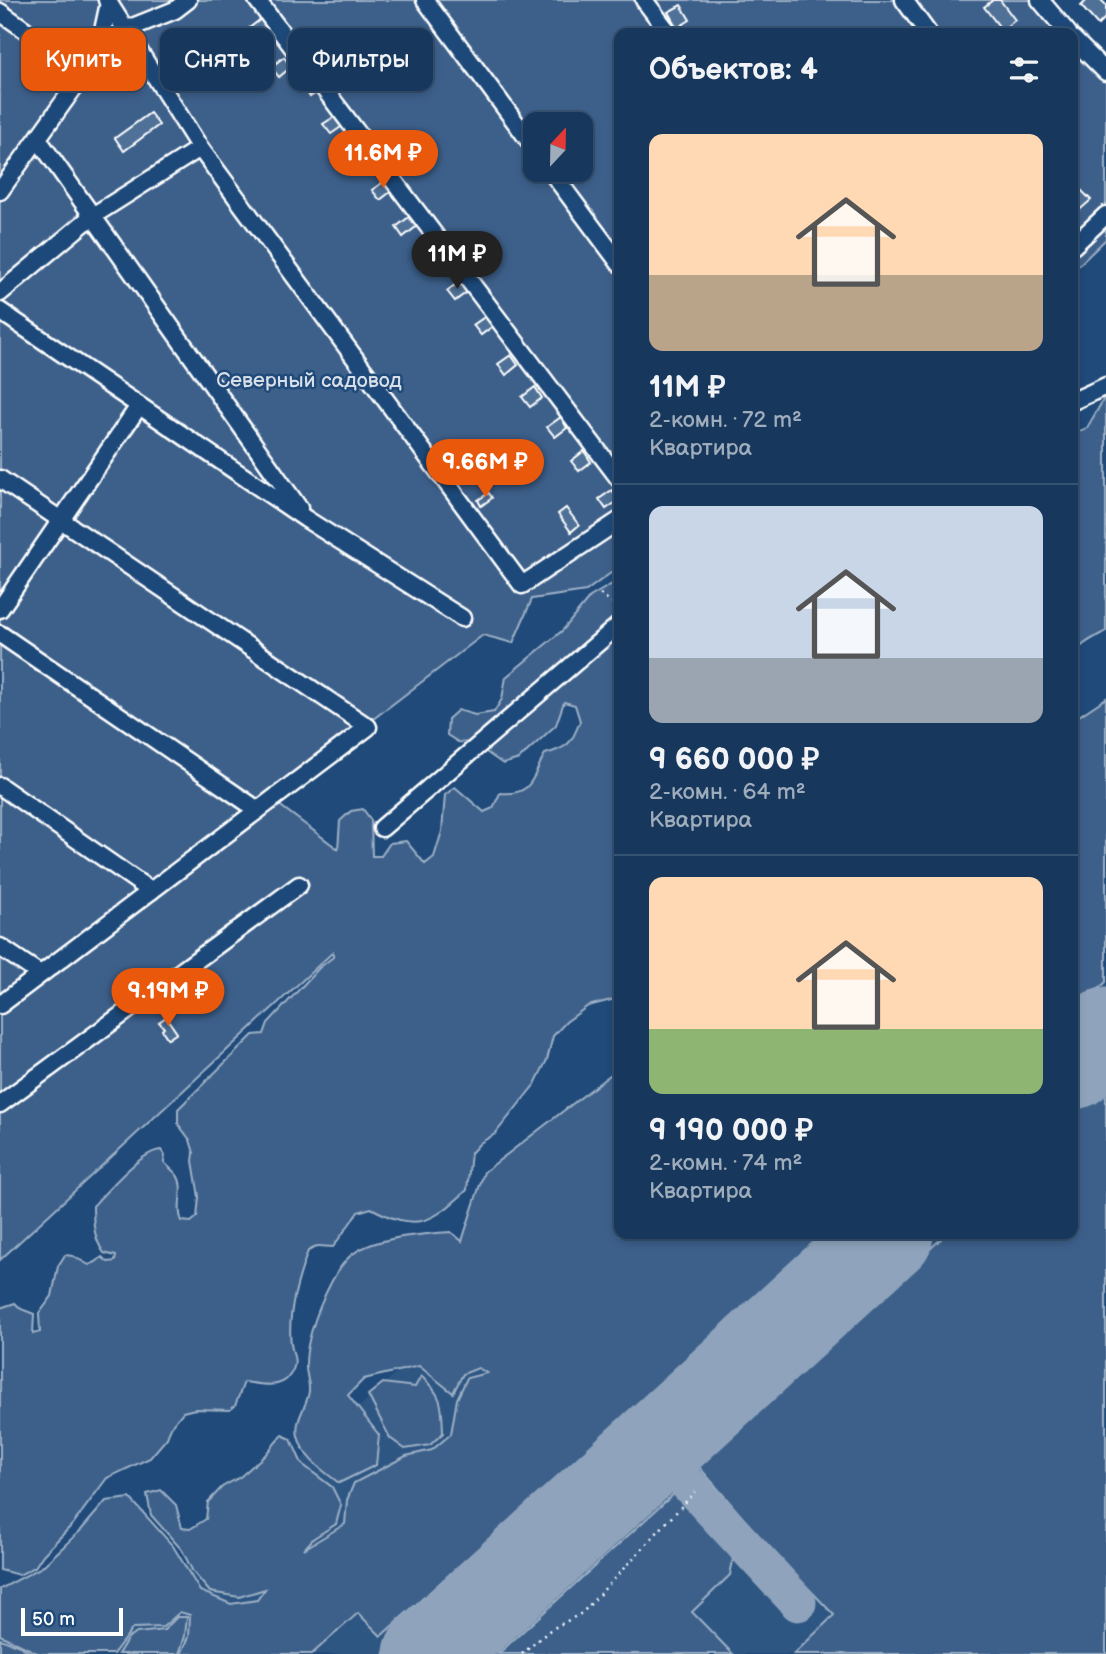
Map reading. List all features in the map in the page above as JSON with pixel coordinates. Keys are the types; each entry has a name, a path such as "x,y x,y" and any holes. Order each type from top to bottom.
{"street":[{"path":"130,28 175,10 188,0"},
{"path":"257,0 614,472"},
{"path":"425,0 523,132"},
{"path":"644,0 665,28"},
{"path":"904,0 924,28"},
{"path":"1040,0 1064,28"},
{"path":"108,2 124,28"},
{"path":"103,28 108,2"},
{"path":"0,12 23,28"},
{"path":"1078,44 1106,72"},
{"path":"146,63 200,148 522,585 614,524"},
{"path":"0,191 5,173 38,139 72,91"},
{"path":"38,139 306,519"},
{"path":"0,293 91,217 200,148"},
{"path":"559,182 614,256"},
{"path":"1078,237 1106,215"},
{"path":"0,311 306,519 462,618"},
{"path":"1078,399 1106,386"},
{"path":"0,609 139,406"},
{"path":"0,480 368,727 0,1005"},
{"path":"382,828 613,628"},
{"path":"0,634 258,810"},
{"path":"0,786 151,891"},
{"path":"0,1104 299,885"},
{"path":"0,947 40,974"}],"path":[{"path":"600,594 614,604"},
{"path":"522,1654 550,1630 582,1613 695,1492"}],"shaded area":[{"path":"1106,727 1106,1450 878,1654 88,1654 614,1175 614,1239 1078,1239 1078,752"}],"green space":[{"name":"Северный садовод","path":"0,0 1039,0 1064,28 614,28 614,571 586,591 532,599 513,643 483,635 270,798 338,849 340,821 351,811 363,809 371,820 372,856 381,856 390,843 406,841 425,864 434,857 442,831 445,795 455,787 484,812 493,808 500,793 526,788 545,754 568,744 580,721 575,705 564,702 556,725 519,759 503,764 473,743 458,742 447,735 448,719 458,710 475,715 494,712 502,699 506,677 563,630 590,597 614,583 614,999 588,1006 566,1022 553,1036 547,1060 535,1084 495,1134 480,1143 471,1153 467,1190 443,1211 422,1221 412,1222 387,1216 371,1208 358,1212 333,1247 318,1246 308,1251 292,1309 290,1333 295,1362 286,1380 269,1385 244,1382 235,1406 230,1410 195,1409 183,1412 171,1427 167,1438 150,1458 107,1478 73,1524 35,1567 19,1575 0,1570 0,1308 15,1303 21,1309 34,1314 33,1334 40,1332 39,1314 52,1296 58,1266 65,1255 73,1256 89,1265 102,1257 108,1262 115,1261 116,1256 104,1253 96,1237 93,1206 125,1173 153,1152 161,1150 165,1156 164,1162 180,1180 182,1221 191,1222 197,1217 199,1197 194,1153 190,1140 178,1124 178,1109 253,1035 264,1034 268,1023 319,968 333,957 333,952 0,1260"},
{"path":"1078,44 1106,75 1106,239 1078,266"},
{"path":"1106,395 1106,631 1078,650 1078,432 1087,428"},
{"path":"1106,698 1106,982 1078,1007 1078,717"},
{"path":"614,1072 614,1239 821,1239 381,1636 358,1613 312,1654 181,1654 189,1637 190,1615 180,1612 163,1627 133,1628 113,1654 39,1654 0,1635 0,1589 42,1567 82,1529 106,1501 130,1498 173,1546 200,1591 231,1604 257,1600 265,1589 239,1597 210,1592 193,1572 182,1550 151,1515 147,1494 161,1490 176,1505 182,1528 190,1529 206,1519 208,1502 222,1487 240,1477 265,1455 282,1435 291,1439 302,1464 332,1487 341,1505 336,1524 314,1538 304,1549 345,1524 347,1500 354,1483 406,1456 432,1450 451,1434 457,1399 467,1378 487,1373 478,1368 463,1374 453,1393 419,1366 364,1379 348,1395 379,1435 376,1465 339,1483 304,1451 297,1430 309,1391 307,1352 314,1323 326,1292 341,1266 358,1250 397,1238 451,1232 462,1241 484,1172"},
{"path":"1106,1083 1106,1654 794,1654 834,1615 764,1542 699,1467 941,1239 1078,1239 1078,1109"},
{"path":"421,1376 434,1389 440,1401 443,1433 430,1445 405,1449 390,1438 368,1395 383,1383 415,1387"},
{"path":"677,1491 730,1547 733,1561 730,1575 692,1612 733,1654 498,1654"},
{"path":"177,1617 187,1617 179,1654 118,1654 128,1638 137,1633 164,1630"},
{"path":"0,1639 20,1646 29,1652 0,1654"}],"building":[{"path":"993,0 1000,0 1015,20 1000,28 984,7"},
{"path":"1087,0 1101,0 1106,5 1106,17 1098,25 1081,6"},
{"path":"681,5 690,20 677,28 668,12"},
{"path":"261,19 267,28 249,28"},
{"path":"284,57 288,70 279,77 274,71 274,65"},
{"path":"306,91 319,91 310,97"},
{"path":"150,113 159,125 124,151 115,138"},
{"path":"337,115 344,125 331,134 323,124"},
{"path":"363,148 370,158 357,168 349,158"},
{"path":"386,180 393,190 380,200 372,190"},
{"path":"1081,190 1091,200 1078,211 1078,193"},
{"path":"409,217 416,227 403,237 396,227"},
{"path":"436,247 443,258 430,267 422,257"},
{"path":"460,281 467,292 455,301 447,291"},
{"path":"486,316 493,326 481,335 473,325"},
{"path":"511,355 518,365 506,375 498,364"},
{"path":"535,387 542,398 530,407 522,397"},
{"path":"561,417 567,428 555,437 547,427"},
{"path":"584,451 591,462 579,471 571,461"},
{"path":"612,490 614,493 614,503 606,509 599,499"},
{"path":"489,493 492,498 481,506 478,500"},
{"path":"566,508 579,525 571,532 558,514"},
{"path":"166,1017 177,1033 168,1039 159,1022"}],"taxiway":[{"path":"677,1428 667,1446 671,1466 798,1603"},
{"path":"631,1469 659,1461 671,1466"}],"runway":[{"path":"1078,1059 1106,1033"},
{"path":"429,1654 883,1239"}]}
